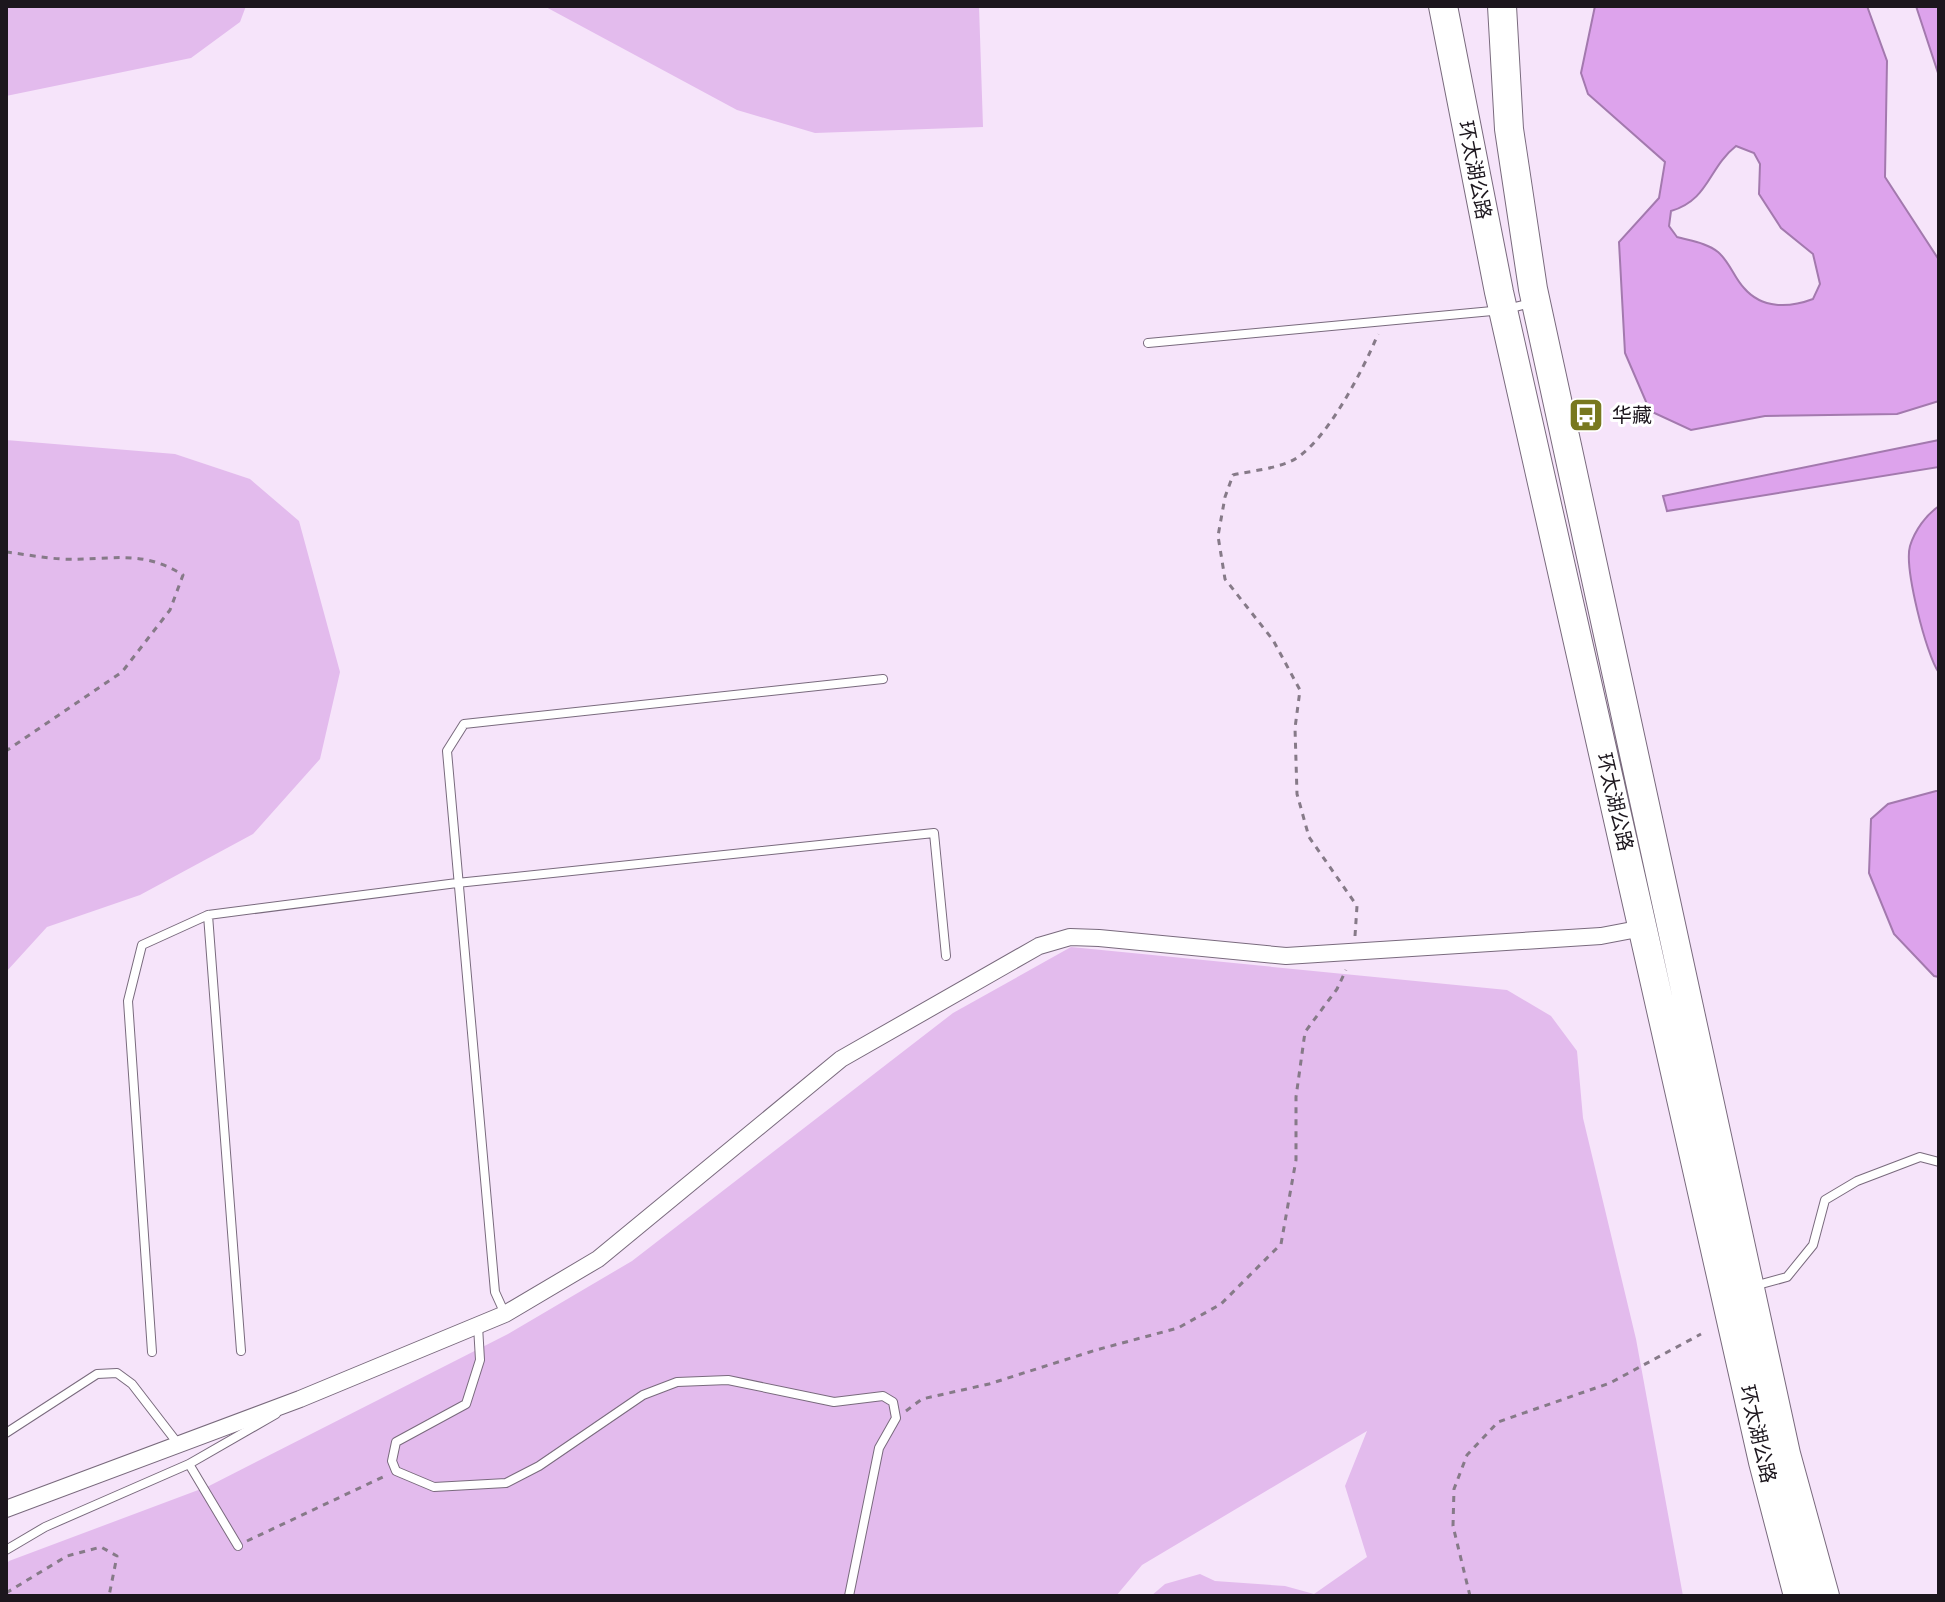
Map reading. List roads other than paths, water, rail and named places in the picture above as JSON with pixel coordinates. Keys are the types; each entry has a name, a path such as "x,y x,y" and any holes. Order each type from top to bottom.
{"highway":[{"name":"环太湖公路","path":"1443,6 1503,310 1643,928 1739,1290 1825,1596"},
{"name":"环太湖公路","path":"1502,6 1509,129 1536,302 1739,1290 1763,1462 1798,1596"}],"street":[{"path":"6,1509 300,1399 505,1314 598,1259 841,1059 1039,946 1070,937 1286,956 1601,936 1643,928"}],"lane":[{"path":"1148,343 1503,310 1536,302"},
{"path":"505,1314 495,1292 447,751 464,724 883,679"},
{"path":"152,1352 128,1001 142,945 208,915 457,883 934,833 946,956"},
{"path":"208,915 241,1351"},
{"path":"1739,1290 1787,1277 1813,1245 1825,1200 1857,1181 1920,1157 1939,1162"},
{"path":"478,1326 480,1360 466,1404 396,1442 392,1461 396,1471 434,1487 506,1483 539,1466 643,1395 677,1382 728,1380 834,1402 883,1396 893,1402 896,1418 879,1448 849,1596"},
{"path":"6,1433 97,1374 117,1373 132,1384 179,1445"},
{"path":"6,1550 45,1527 189,1464 240,1437 300,1399"},
{"path":"189,1464 238,1546"}],"place":[{"name":"华藏","path":"1586,415"}]}
